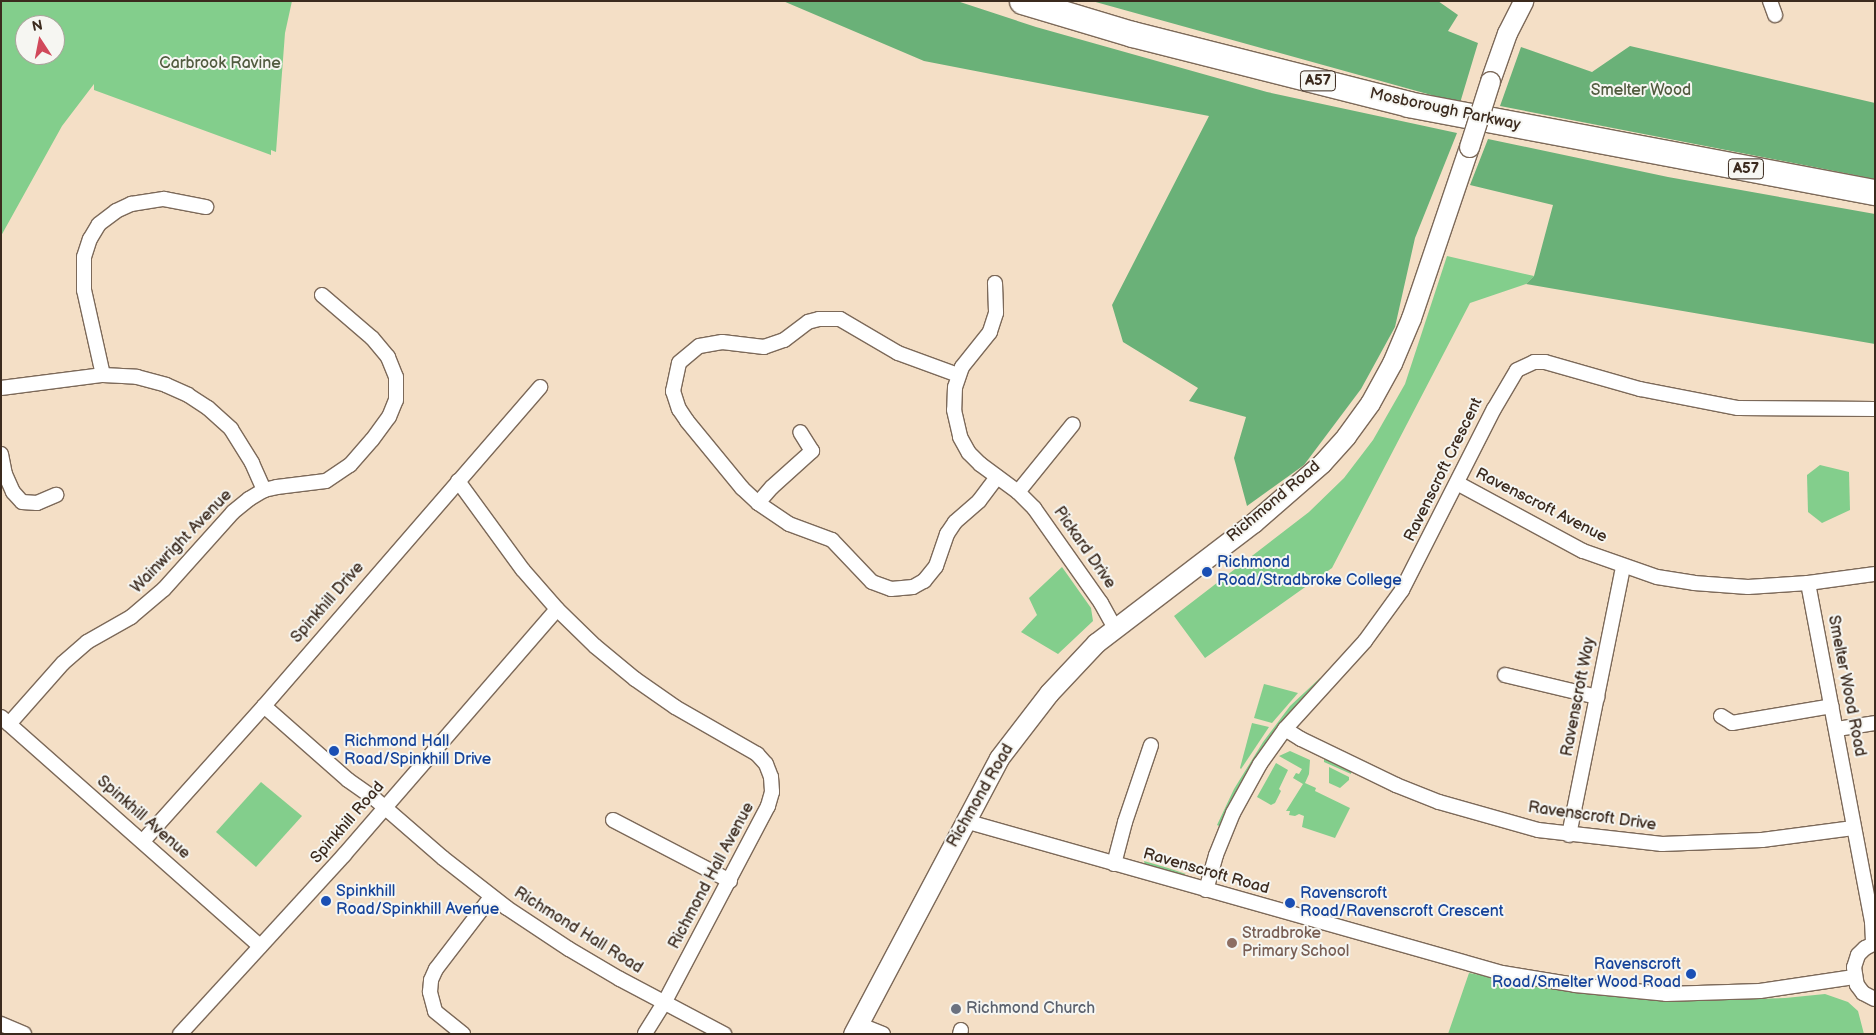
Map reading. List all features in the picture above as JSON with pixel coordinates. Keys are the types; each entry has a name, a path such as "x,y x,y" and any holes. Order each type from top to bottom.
{"highway":[{"name":"Mosborough Parkway","path":"1022,1 1132,34 1408,104 1589,140 1875,192"}],"main road":[{"name":"Richmond Road","path":"856,1029 999,758 1048,693 1073,666 1115,628 1253,523 1322,463 1346,436 1374,395 1392,363 1410,322 1490,81 1507,33 1523,1"}],"street":[{"path":"1770,1 1775,15"},
{"path":"103,375 84,290 84,257 90,239 99,224 116,211 132,204 164,200 206,207"},
{"name":"Pickard Drive","path":"995,283 996,313 990,332 969,357 958,375 954,410 960,438 969,453 1018,492 1049,527 1087,586 1101,603 1115,628"},
{"name":"Wainwright Avenue","path":"5,721 87,642 149,604 234,512 249,499 264,490 326,481 350,465 389,417 396,400 396,377 388,357 372,338 322,295"},
{"path":"958,375 898,353 840,319 813,320 784,340 764,347 722,342 699,346 679,363 674,380 675,400 687,421 742,488 758,503 789,524 832,540 872,582 891,589 901,590 923,582 936,566 947,534 955,522 979,501 997,477"},
{"name":"Ravenscroft Crescent","path":"1206,890 1216,855 1233,812 1260,764 1285,729 1365,641 1397,597 1414,568 1511,377 1517,370 1534,362 1545,362 1640,389 1738,408 1875,410"},
{"path":"1,388 103,375 137,377 166,385 188,395 208,408 231,429 244,447 264,490"},
{"name":"Spinkhill Drive","path":"143,842 264,706 540,388"},
{"path":"1018,492 1073,424"},
{"path":"758,503 772,487 812,452 800,432"},
{"path":"1,454 5,474 13,492 22,502 37,503 56,495"},
{"name":"Richmond Hall Avenue","path":"458,481 523,570 557,609 594,646 635,679 675,707 746,746 766,764 771,777 772,792 768,806 730,881 664,1003 645,1034"},
{"name":"Ravenscroft Avenue","path":"1457,483 1583,551 1657,577 1712,585 1748,587 1808,583 1875,574"},
{"name":"Ravenscroft Way","path":"1570,835 1624,566"},
{"name":"Smelter Wood Road","path":"1808,583 1837,729 1853,828 1872,922 1874,943"},
{"name":"Spinkhill Road","path":"180,1034 384,807 557,609"},
{"path":"1505,675 1597,697"},
{"name":"Richmond Hall Road","path":"264,706 348,780 384,807 491,897 569,949 664,1003 724,1034"},
{"path":"1721,716 1732,724 1832,706"},
{"name":"Spinkhill Avenue","path":"5,721 260,946"},
{"path":"1837,729 1875,723"},
{"name":"Ravenscroft Drive","path":"1285,729 1348,762 1439,802 1530,828 1570,835 1662,844 1706,844 1762,840 1853,828"},
{"path":"1114,864 1125,822 1151,745"},
{"path":"613,820 730,881"},
{"name":"Ravenscroft Road","path":"965,821 1502,973 1575,985 1666,994 1760,991 1854,977"},
{"path":"463,1034 435,1011 430,992 431,980 436,969 491,897"},
{"path":"1874,943 1858,955 1854,967 1854,977 1863,993 1875,999"},
{"path":"1,1024 24,1034"},
{"path":"856,1029 884,1034"}],"green space":[{"name":"Carbrook Ravine","path":"1,1 292,1 285,33 276,152 271,150 271,155 94,90 94,84 62,126 1,236"},
{"path":"783,1 957,1 1036,27 1267,92 1457,133 1415,238 1395,327 1361,389 1304,465 1247,506 1234,458 1246,417 1189,401 1198,388 1123,342 1112,305 1209,116 924,61"},
{"path":"1092,1 1438,1 1458,15 1448,31 1478,43 1460,103"},
{"name":"Smelter Wood","path":"1630,46 1875,103 1875,179 1500,106 1521,47 1592,72"},
{"path":"1488,139 1668,177 1875,214 1875,344 1526,284 1534,276 1553,205 1470,185"},
{"path":"1447,256 1534,276 1526,284 1470,303 1332,568 1205,658 1174,616 1309,512 1344,478 1373,440 1405,384"},
{"path":"1820,465 1849,472 1850,510 1822,523 1808,512 1807,475"},
{"path":"1062,567 1091,608 1093,621 1058,654 1021,632 1037,615 1029,598"},
{"path":"1320,678 1321,680 1269,739 1255,761 1221,827 1217,825 1234,789 1263,742 1290,706"},
{"path":"1264,684 1298,693 1272,723 1254,718"},
{"path":"1252,723 1269,727 1241,769 1240,768"},
{"path":"1290,751 1310,760 1309,774 1305,783 1316,788 1315,791 1350,808 1335,838 1302,827 1304,816 1299,814 1295,816 1289,815 1290,811 1286,811 1303,784 1293,778 1302,769 1279,756"},
{"path":"1324,758 1351,771 1351,774 1324,762"},
{"path":"1276,763 1288,770 1279,789 1281,791 1275,803 1271,805 1257,797"},
{"path":"1329,767 1349,777 1349,780 1340,788 1329,783"},
{"path":"261,782 302,816 256,867 216,832"},
{"path":"1144,861 1186,874 1181,876 1145,865"},
{"path":"1469,973 1557,989 1667,1001 1785,998 1825,994 1848,1002 1858,1011 1864,1034 1448,1034"}],"place":[{"name":"Richmond Road/Stradbroke College","path":"1207,572"},
{"name":"Richmond Hall Road/Spinkhill Drive","path":"334,751"},
{"name":"Spinkhill Road/Spinkhill Avenue","path":"326,901"},
{"name":"Ravenscroft Road/Ravenscroft Crescent","path":"1290,903"},
{"name":"Stradbroke Primary School","path":"1232,943"},
{"name":"Ravenscroft Road/Smelter Wood Road","path":"1691,974"},
{"name":"Richmond Church","path":"956,1009"}]}
